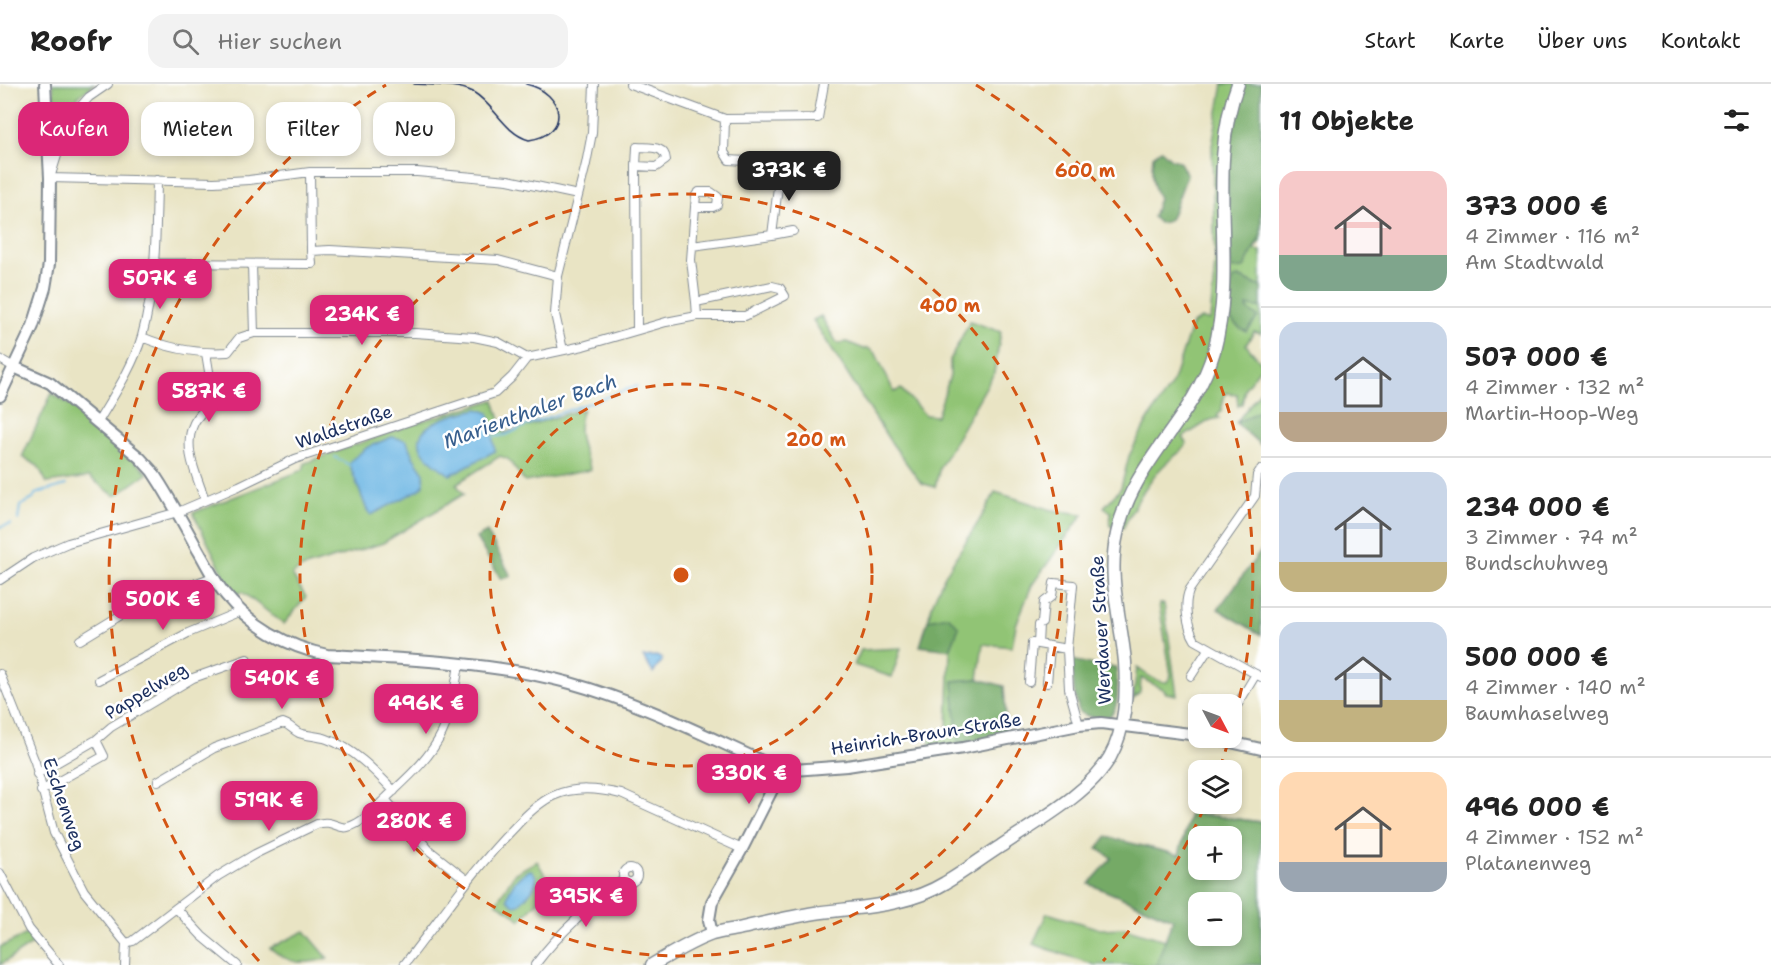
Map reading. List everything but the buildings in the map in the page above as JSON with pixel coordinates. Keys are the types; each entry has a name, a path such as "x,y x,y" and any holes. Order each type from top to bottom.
{"main road":[{"name":"Werdauer Straße","path":"652,965 712,934 805,915 896,903 919,896 943,884 1078,792 1109,759 1123,725 1126,700 1125,666 1113,588 1116,537 1132,489 1150,459 1189,405 1214,352 1224,276 1223,150 1228,116 1238,84"}],"street":[{"path":"45,84 46,102"},
{"path":"84,102 108,84"},
{"path":"563,350 555,314 558,276 592,133 594,84"},
{"path":"630,84 725,119 818,118 824,84"},
{"path":"725,119 724,152 729,160 800,164"},
{"path":"0,396 33,326 46,283 51,235 49,156"},
{"path":"50,178 57,156"},
{"path":"772,235 781,163"},
{"path":"636,166 637,330"},
{"path":"50,178 214,182 310,172 417,172 508,180 578,195"},
{"path":"155,262 312,264 310,172"},
{"path":"98,422 127,373 142,337 155,262 157,180"},
{"path":"695,207 692,274 698,316"},
{"path":"692,246 793,231"},
{"path":"311,251 330,250 498,260 558,276"},
{"path":"252,264 254,333"},
{"path":"142,337 177,350 206,353 228,352 239,338 254,333 415,333 474,337 498,342 527,358 698,316 745,316 785,296 780,288 772,286 696,302"},
{"path":"206,353 213,396 194,424 189,449 206,500"},
{"name":"Waldstraße","path":"0,580 33,558 68,543 177,512 295,459 495,393 527,358"},
{"path":"0,359 14,367"},
{"name":"Heinrich-Braun-Straße","path":"14,367 50,383 140,458 152,471 225,594 241,611 264,628 287,643 309,651 483,667 572,684 619,700 778,766 794,770 887,761 1079,725 1123,725 1188,734"},
{"path":"1242,698 1258,676 1195,640 1189,621 1187,596 1256,496 1257,475 1261,469"},
{"path":"80,640 139,604 213,577"},
{"path":"1038,644 1044,602 1052,596 1054,583 1073,585 1067,649 1069,689 1079,725"},
{"path":"99,680 188,633 241,611"},
{"path":"1029,682 1032,643 1067,649"},
{"path":"1047,683 1050,647"},
{"path":"1191,676 1209,648"},
{"name":"Pappelweg","path":"37,774 96,740 111,727 193,678 247,659"},
{"path":"125,965 126,943 133,941 218,876 255,854 317,824 327,821 350,827 367,816 428,756 442,732 452,703 459,665"},
{"name":"Eschenweg","path":"0,674 21,723 54,833 84,891 126,943"},
{"path":"158,781 235,738 283,723 291,726 297,732 328,740 349,751 372,768 394,791"},
{"name":"Pappelweg","path":"41,791 104,756 96,740"},
{"path":"1242,745 1261,749"},
{"path":"712,934 709,920 712,902 778,778 778,766"},
{"path":"404,965 500,842 530,812 552,796 574,790 600,789 621,794 742,849"},
{"path":"385,799 430,851 468,881"},
{"path":"0,873 29,929 59,965"},
{"path":"535,965 591,905 624,879"},
{"path":"176,908 202,936 237,965"}],"green space":[{"path":"53,84 94,84 74,102 54,102"},
{"path":"1223,84 1261,84 1261,241 1253,250 1261,251 1261,287 1239,277 1248,310 1247,306 1261,307 1261,334 1254,332 1246,345 1261,362 1261,367 1245,388 1242,404 1238,406 1237,394 1225,393 1221,412 1217,416 1219,418 1210,420 1183,437 1187,443 1186,446 1163,466 1150,482 1123,528 1110,526 1111,512 1104,507 1121,488 1129,456 1148,420 1172,384 1192,324 1201,319 1210,320 1215,264 1212,145"},
{"path":"1243,84 1261,84 1261,235 1244,268 1231,269 1227,159 1230,124"},
{"path":"1161,150 1171,159 1179,161 1187,175 1171,218 1159,223 1153,217 1159,198 1153,183 1152,168 1153,156"},
{"path":"1238,277 1261,287 1261,307 1247,306 1248,310 1258,317 1247,332 1233,323 1229,311 1232,280"},
{"path":"821,316 837,343 847,342 864,349 868,348 876,354 894,392 901,389 925,415 937,416 950,376 950,360 970,321 1001,332 994,373 940,467 935,487 921,483 888,438 813,320"},
{"path":"1261,390 1261,445 1236,423"},
{"path":"52,393 75,408 148,473 115,496 89,477 47,483 38,466 22,457"},
{"path":"494,400 504,433 583,409 579,433 591,470 525,482 508,459 500,456 456,484 464,494 383,543 302,568 292,575 306,597 284,624 242,592 234,595 193,513 303,470 305,463 425,420"},
{"path":"1261,410 1261,445 1236,423"},
{"path":"995,492 1052,510 1083,514 1032,585 1016,625 1012,647 983,644 978,679 953,681 958,745 930,749 929,733 947,729 950,650 959,627 928,620 933,602 948,570"},
{"path":"487,532 511,576 501,579 476,538"},
{"path":"1261,551 1261,635 1218,609"},
{"path":"1159,604 1164,604 1177,695 1166,693 1163,689 1141,678 1140,692 1133,699 1137,668 1163,682 1167,682 1171,675"},
{"path":"948,616 959,627 950,650 920,646 928,620"},
{"path":"901,648 892,677 854,665 861,650"},
{"path":"1072,660 1098,666 1116,667 1117,700 1111,715 1104,718 1093,718 1079,712 1074,690"},
{"path":"978,679 1004,686 1007,735 958,745 953,681"},
{"path":"1190,814 1261,822 1261,965 1095,965 1033,944 1047,913 1100,929 1124,928 1165,940 1173,919 1089,884 1112,858 1097,848 1107,837 1179,855"},
{"path":"1190,814 1261,822 1261,965 1156,965 1173,919 1089,884 1112,858 1097,848 1107,837 1179,855"},
{"path":"537,861 552,887 520,920 496,903 515,873"},
{"path":"305,931 328,958 312,962 298,962 284,958 270,948"},
{"path":"29,933 35,942 0,965 0,947"}],"water":[{"path":"478,409 489,413 495,451 450,475 424,454 420,441 422,433 438,421"},
{"path":"392,437 407,442 413,457 424,473 424,484 419,490 371,515 367,510 350,461 368,447"},
{"path":"656,656 662,661 653,673 643,657"},
{"path":"531,870 535,875 536,884 519,904 514,905 507,899 510,890 519,878"}],"waterway":[{"name":"Marienthaler Bach","path":"493,437 506,435 529,424 637,386"},
{"name":"Marienthaler Bach","path":"335,457 351,466"},
{"name":"Marienthaler Bach","path":"18,520 20,506 33,499 35,494 66,485"},
{"name":"Marienthaler Bach","path":"0,527 11,524"}],"tram line":[{"path":"414,84 467,89 480,97 513,131 529,140 543,136 552,130 557,122 558,113 549,96 526,84"}]}
